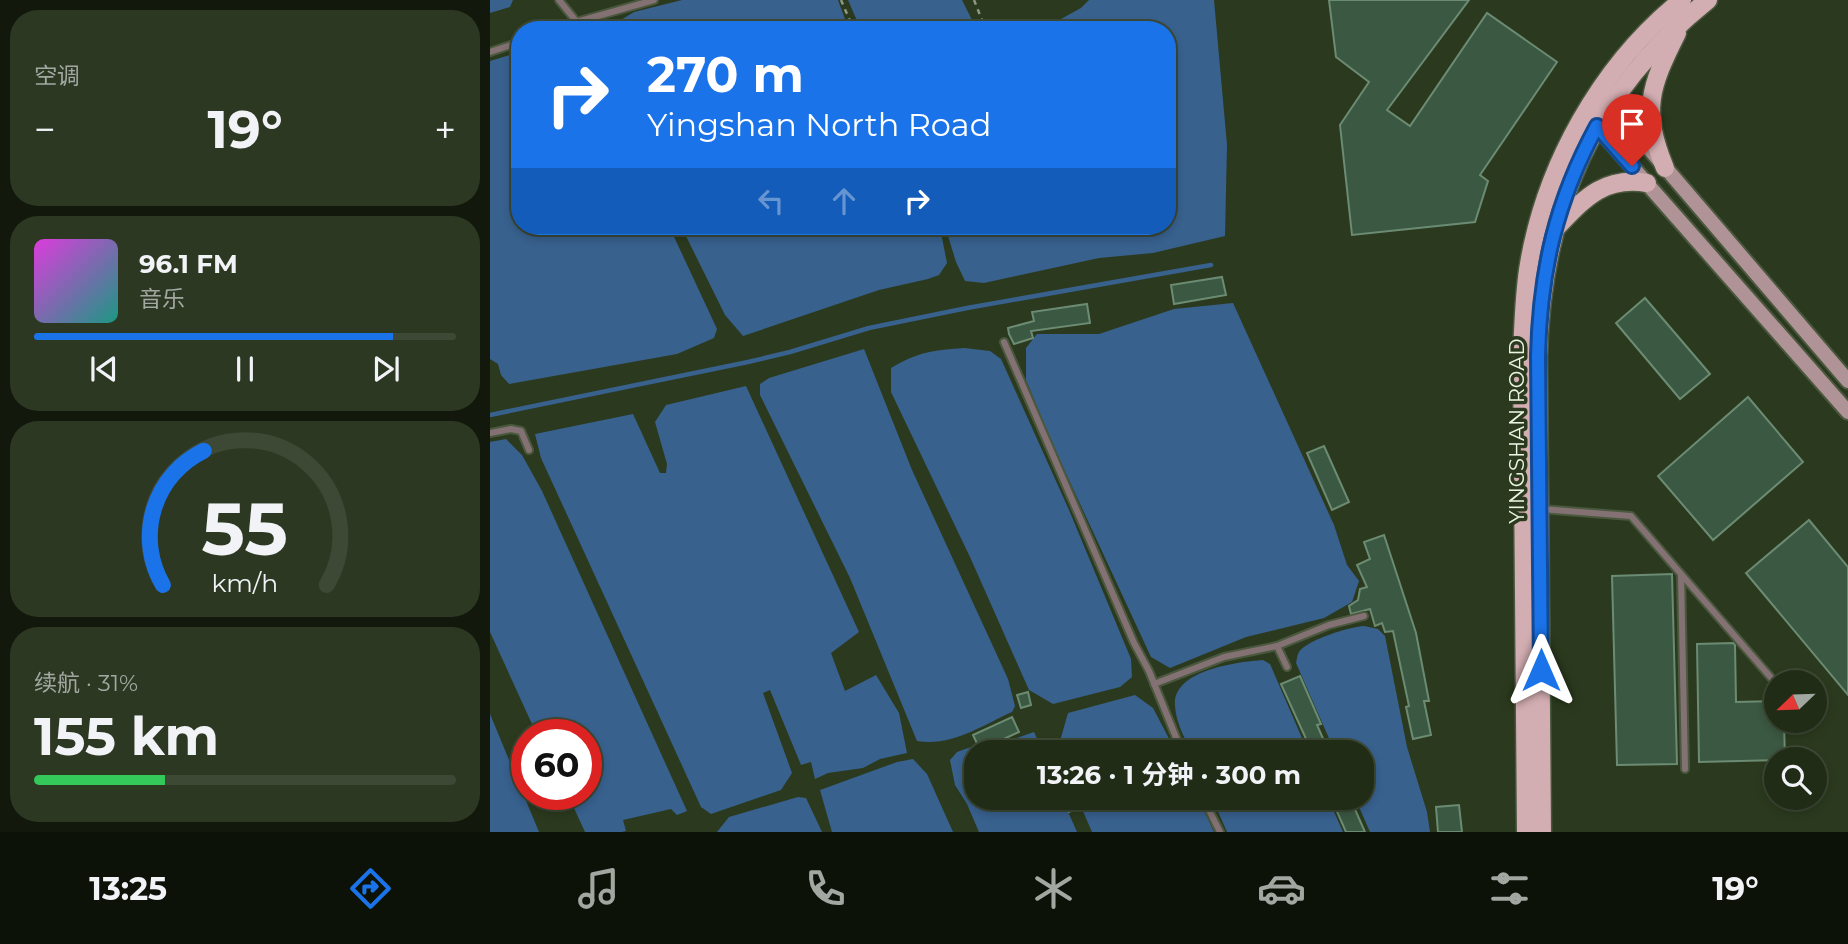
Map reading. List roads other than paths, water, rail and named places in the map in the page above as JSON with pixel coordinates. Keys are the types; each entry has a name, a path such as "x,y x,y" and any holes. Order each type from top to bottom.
{"main road":[{"name":"YINGSHAN ROAD","path":"1526,832 1523,312 1528,269 1551,184 1568,145 1591,120 1642,37 1682,0"},
{"name":"YINGSHAN ROAD","path":"1605,98 1684,19 1708,0"},
{"path":"1665,168 1651,128 1650,107 1659,71 1684,19"},
{"path":"1605,98 1848,381"},
{"name":"YINGSHAN ROAD","path":"1542,832 1539,313 1553,230 1591,120"},
{"path":"1591,120 1848,412"},
{"path":"1553,230 1596,190 1621,182 1647,183"}],"lane":[{"path":"559,0 576,21 654,0"},
{"path":"490,52 511,44"},
{"path":"1004,342 1177,740"},
{"path":"490,433 511,429 521,431 529,450"},
{"path":"1540,509 1631,516 1764,670"},
{"path":"1681,573 1685,769"},
{"path":"1154,684 1224,657 1277,646 1328,625 1364,616"},
{"path":"1277,646 1287,667"},
{"path":"1209,810 1220,832"}],"water":[{"path":"490,0 513,0 510,7 490,13"},
{"path":"682,0 838,0 846,21 619,21 634,12"},
{"path":"848,0 962,0 972,21 857,21"},
{"path":"1089,0 1214,0 1227,145 1225,236 1153,253 1099,258 984,283 965,281 948,235 1176,235 1176,21 1057,21 1081,8"},
{"path":"511,55 511,235 673,235 717,329 714,338 677,354 509,384 501,375 498,364 490,359 490,61"},
{"path":"685,235 941,235 942,238 947,263 939,275 928,279 879,290 743,336 725,315"},
{"path":"1233,303 1334,525 1347,565 1359,581 1352,602 1324,618 1246,637 1170,668 1151,657 1056,452 1026,380 1026,348 1037,334 1099,334 1174,309"},
{"path":"964,348 990,351 1001,359 1069,510 1131,659 1132,677 1120,687 1053,704 1029,690 970,557 891,392 891,368 909,358 926,353"},
{"path":"864,349 912,470 1008,679 1015,706 1012,712 977,729 942,741 917,741 850,578 760,395 760,384 769,378"},
{"path":"746,386 859,632 831,653 845,691 876,675 899,713 907,753 880,759 863,768 828,773 815,779 811,762 801,765 770,690 763,693 792,773 781,790 711,814 701,807 541,458 535,434 633,414 660,473 666,473 667,464 655,422 666,405"},
{"path":"506,439 522,455 542,491 687,811 677,815 671,809 623,820 626,831 622,832 585,832 575,810 602,810 602,719 530,719 490,632 490,442"},
{"path":"1364,626 1378,629 1385,636 1407,747 1427,812 1430,832 1370,832 1360,810 1374,810 1374,740 1330,740 1296,663 1303,647"},
{"path":"1263,660 1270,664 1303,740 1186,740 1176,712 1177,694 1184,684 1195,676 1238,663"},
{"path":"1135,695 1153,708 1170,740 1060,740 1068,713"},
{"path":"490,714 511,765 511,810 530,810 539,832 490,832"},
{"path":"1034,732 1038,740 1011,740"},
{"path":"964,750 964,799 955,785 950,760 957,752"},
{"path":"913,759 927,774 953,832 832,832 820,790 897,762"},
{"path":"798,797 806,798 822,832 717,832 729,817"},
{"path":"970,810 1067,810 1077,832 979,832"},
{"path":"1082,810 1204,810 1214,832 1092,832"},
{"path":"1217,810 1333,810 1343,832 1227,832"}],"waterway":[{"path":"490,415 748,362 869,328 1211,265"}]}
